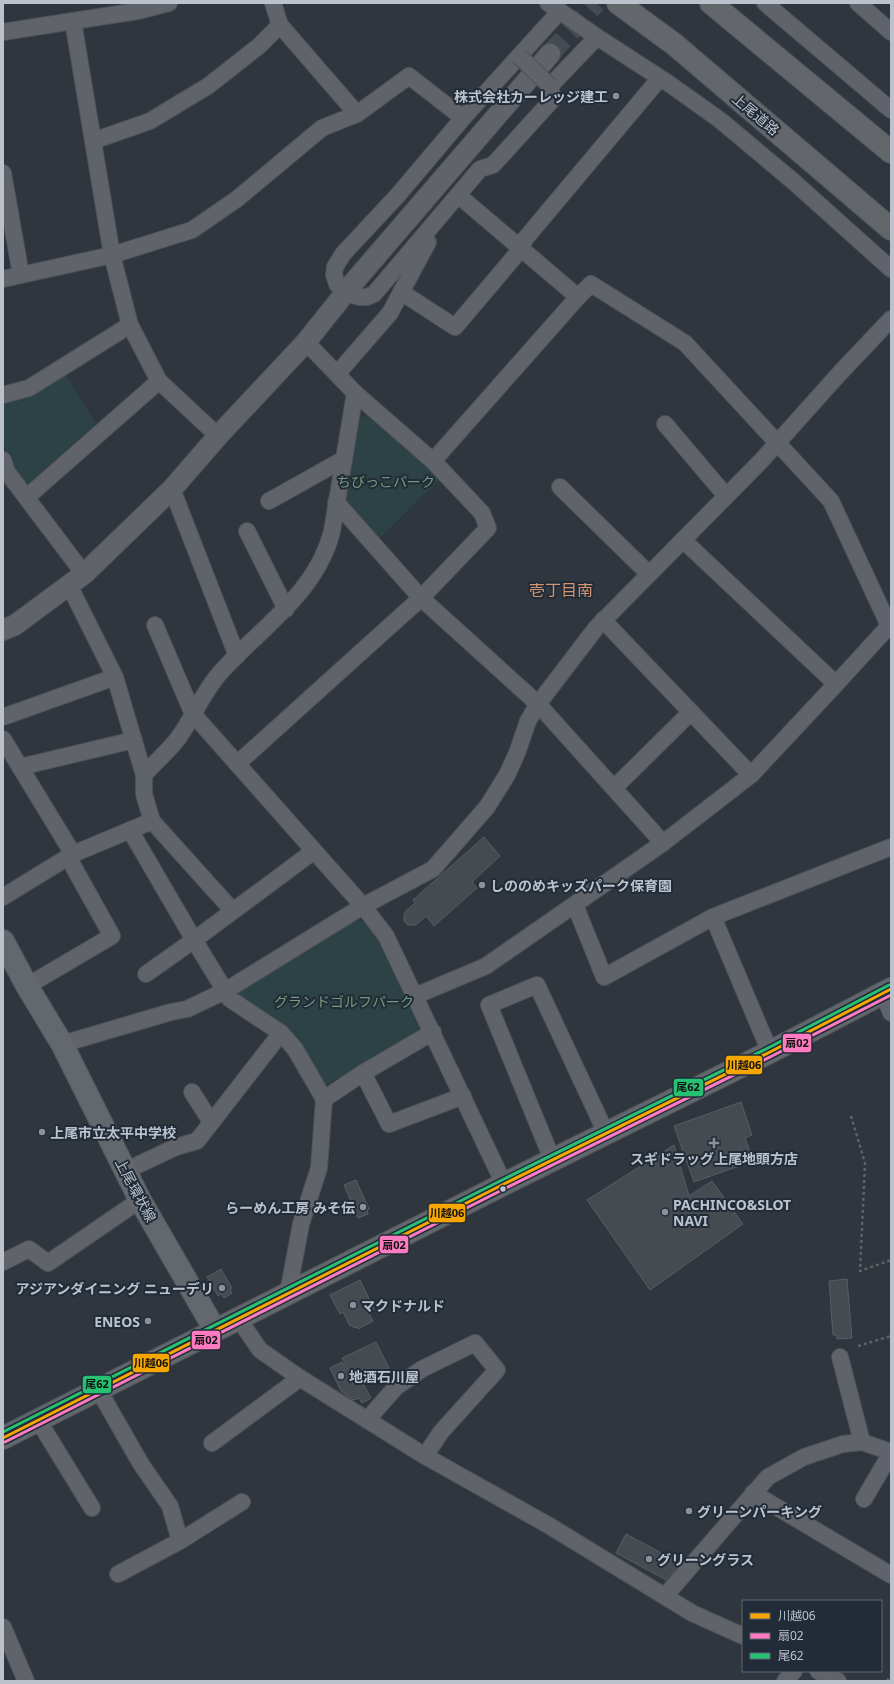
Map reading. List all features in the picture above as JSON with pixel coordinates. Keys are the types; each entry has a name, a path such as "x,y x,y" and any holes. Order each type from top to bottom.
{"highway":[{"name":"上尾道路","path":"618,3 674,44 891,229"},
{"path":"711,3 891,152"}],"main road":[{"name":"上尾環状線","path":"3,941 26,986 62,1044 140,1200 215,1330"},
{"path":"3,1438 552,1159 770,1052 888,998"}],"street":[{"path":"3,32 73,21 137,7 169,3"},
{"path":"273,3 280,25 357,114"},
{"path":"765,3 891,110"},
{"path":"858,3 891,32"},
{"path":"519,56 550,86 553,99 493,165 480,169 374,294 367,297 359,297 346,293 337,284 334,275 335,266 343,254 398,195 463,118 519,56 554,7 720,120 794,182 891,269"},
{"path":"73,21 112,255 130,325 159,381 218,436"},
{"path":"93,141 150,121 208,86 259,46 280,25"},
{"path":"550,86 597,37"},
{"path":"3,630 15,625 76,579 172,489 218,436 306,342 550,54"},
{"path":"3,279 112,255 192,230 237,198 322,128 357,114 409,76 463,118"},
{"path":"401,292 455,327 521,249 525,240 660,78"},
{"path":"3,173 20,275"},
{"path":"458,195 578,297"},
{"path":"337,374 390,313 444,213"},
{"path":"415,996 486,966 663,843 751,774 890,628 831,501 685,343 591,284 433,461"},
{"path":"62,1044 171,1012 187,1009 225,991 363,906 432,869 486,806 507,774 517,753 528,721 538,704 604,620 726,496 891,319"},
{"path":"3,395 29,388 130,325"},
{"path":"237,764 421,598 488,528 482,512 433,461 355,392 306,342"},
{"path":"27,497 159,381"},
{"path":"144,775 179,737 198,704 219,674 286,609 314,573 329,542 355,392"},
{"path":"665,424 726,496"},
{"path":"269,501 344,459"},
{"path":"3,460 7,472 27,497 76,579 115,677 144,775 144,794 152,821 232,911"},
{"path":"560,486 649,574"},
{"path":"172,489 237,656"},
{"path":"336,502 421,598 538,704 663,843"},
{"path":"247,531 286,609"},
{"path":"683,540 836,684"},
{"path":"604,620 751,774"},
{"path":"155,625 193,714 363,906 386,936 504,1184"},
{"path":"3,717 115,677"},
{"path":"614,788 691,712"},
{"path":"3,740 20,767 70,856 112,936 26,986"},
{"path":"20,767 134,740"},
{"path":"3,897 70,856 152,821"},
{"path":"130,830 230,999 280,1033 295,1049 324,1099 318,1168 301,1224 288,1293"},
{"path":"575,905 604,977 713,917 891,847"},
{"path":"146,974 314,851"},
{"path":"713,917 770,1052"},
{"path":"552,1159 489,1005 537,985 606,1133"},
{"path":"324,1099 363,1073 433,1032"},
{"path":"125,1171 176,1147 197,1141 280,1033"},
{"path":"363,1073 388,1124 463,1096"},
{"path":"192,1092 211,1122"},
{"path":"3,1262 29,1249 48,1263 140,1200"},
{"path":"238,1318 260,1350 300,1378 426,1456 548,1525 692,1613 742,1636"},
{"path":"367,1420 396,1387 422,1369 475,1343 497,1370 441,1432 426,1456"},
{"path":"840,1357 862,1442"},
{"path":"212,1443 300,1378"},
{"path":"98,1389 141,1464 170,1506 180,1541"},
{"path":"38,1420 92,1508"},
{"path":"664,1596 768,1477 804,1457 843,1444 862,1442 891,1453 864,1499"},
{"path":"753,1493 891,1575"},
{"path":"118,1574 180,1541 242,1502"},
{"path":"3,1627 26,1681"},
{"path":"785,1681 793,1672"},
{"path":"822,1672 839,1677"}],"path":[{"path":"851,1116 865,1162 860,1271 891,1260"},
{"path":"858,1346 891,1336"},
{"path":"887,1681 891,1675"}],"green space":[{"path":"66,375 96,424 29,483 20,478 13,470 8,460 5,448 3,402 33,396"},
{"name":"ちびっこパーク","path":"368,416 430,470 439,480 379,539 345,504 360,417"},
{"name":"グランドゴルフパーク","path":"357,920 365,922 395,967 423,1023 421,1031 332,1082 322,1085 237,995 237,987"}],"building":[{"path":"484,837 500,856 472,882 477,888 434,926 426,916 416,925 408,925 404,921 404,916 405,912 415,903 413,900"},
{"path":"741,1102 752,1135 745,1138 753,1161 694,1182 674,1126"},
{"name":"PACHINCO&SLOT NAVI","path":"674,1145 689,1196 712,1181 743,1224 650,1290 587,1200"},
{"path":"356,1180 369,1209 367,1210 368,1214 358,1218 344,1185"},
{"path":"221,1269 232,1288 230,1289 232,1293 224,1298 221,1294 218,1296 207,1277"},
{"path":"847,1279 852,1338 837,1339 837,1335 833,1335 829,1281"},
{"path":"360,1280 374,1309 368,1312 373,1321 358,1329 357,1327 354,1328 352,1325 350,1326 343,1312 340,1314 330,1295"},
{"path":"376,1342 389,1368 377,1373 375,1370 358,1378 357,1376 352,1378 342,1358"},
{"path":"342,1362 353,1384 361,1380 371,1398 362,1403 359,1398 353,1400 341,1391 330,1368"},
{"name":"グリーングラス","path":"626,1534 682,1564 676,1574 673,1572 668,1581 616,1553"}],"tunnel":[{"path":"550,54 596,3"}],"transit line":[{"name":"尾62","path":"3,1432 502,1180 768,1048 889,985"},
{"name":"川越06","path":"3,1438 504,1184 770,1052 891,989"},
{"name":"扇02","path":"5,1442 891,995"}],"place":[{"name":"株式会社カーレッジ建工","path":"616,96"},
{"name":"しののめキッズパーク保育園","path":"482,885"},
{"name":"上尾市立太平中学校","path":"42,1132"},
{"name":"スギドラッグ上尾地頭方店","path":"714,1143"},
{"name":"らーめん工房 みそ伝","path":"363,1207"},
{"name":"PACHINCO&SLOT NAVI","path":"665,1212"},
{"name":"アジアンダイニング ニューデリ","path":"222,1288"},
{"name":"マクドナルド","path":"353,1305"},
{"name":"ENEOS","path":"148,1321"},
{"name":"地酒石川屋","path":"341,1376"},
{"name":"グリーンパーキング","path":"689,1511"},
{"name":"グリーングラス","path":"649,1559"}],"district":[{"name":"壱丁目南","path":"561,590"}]}
